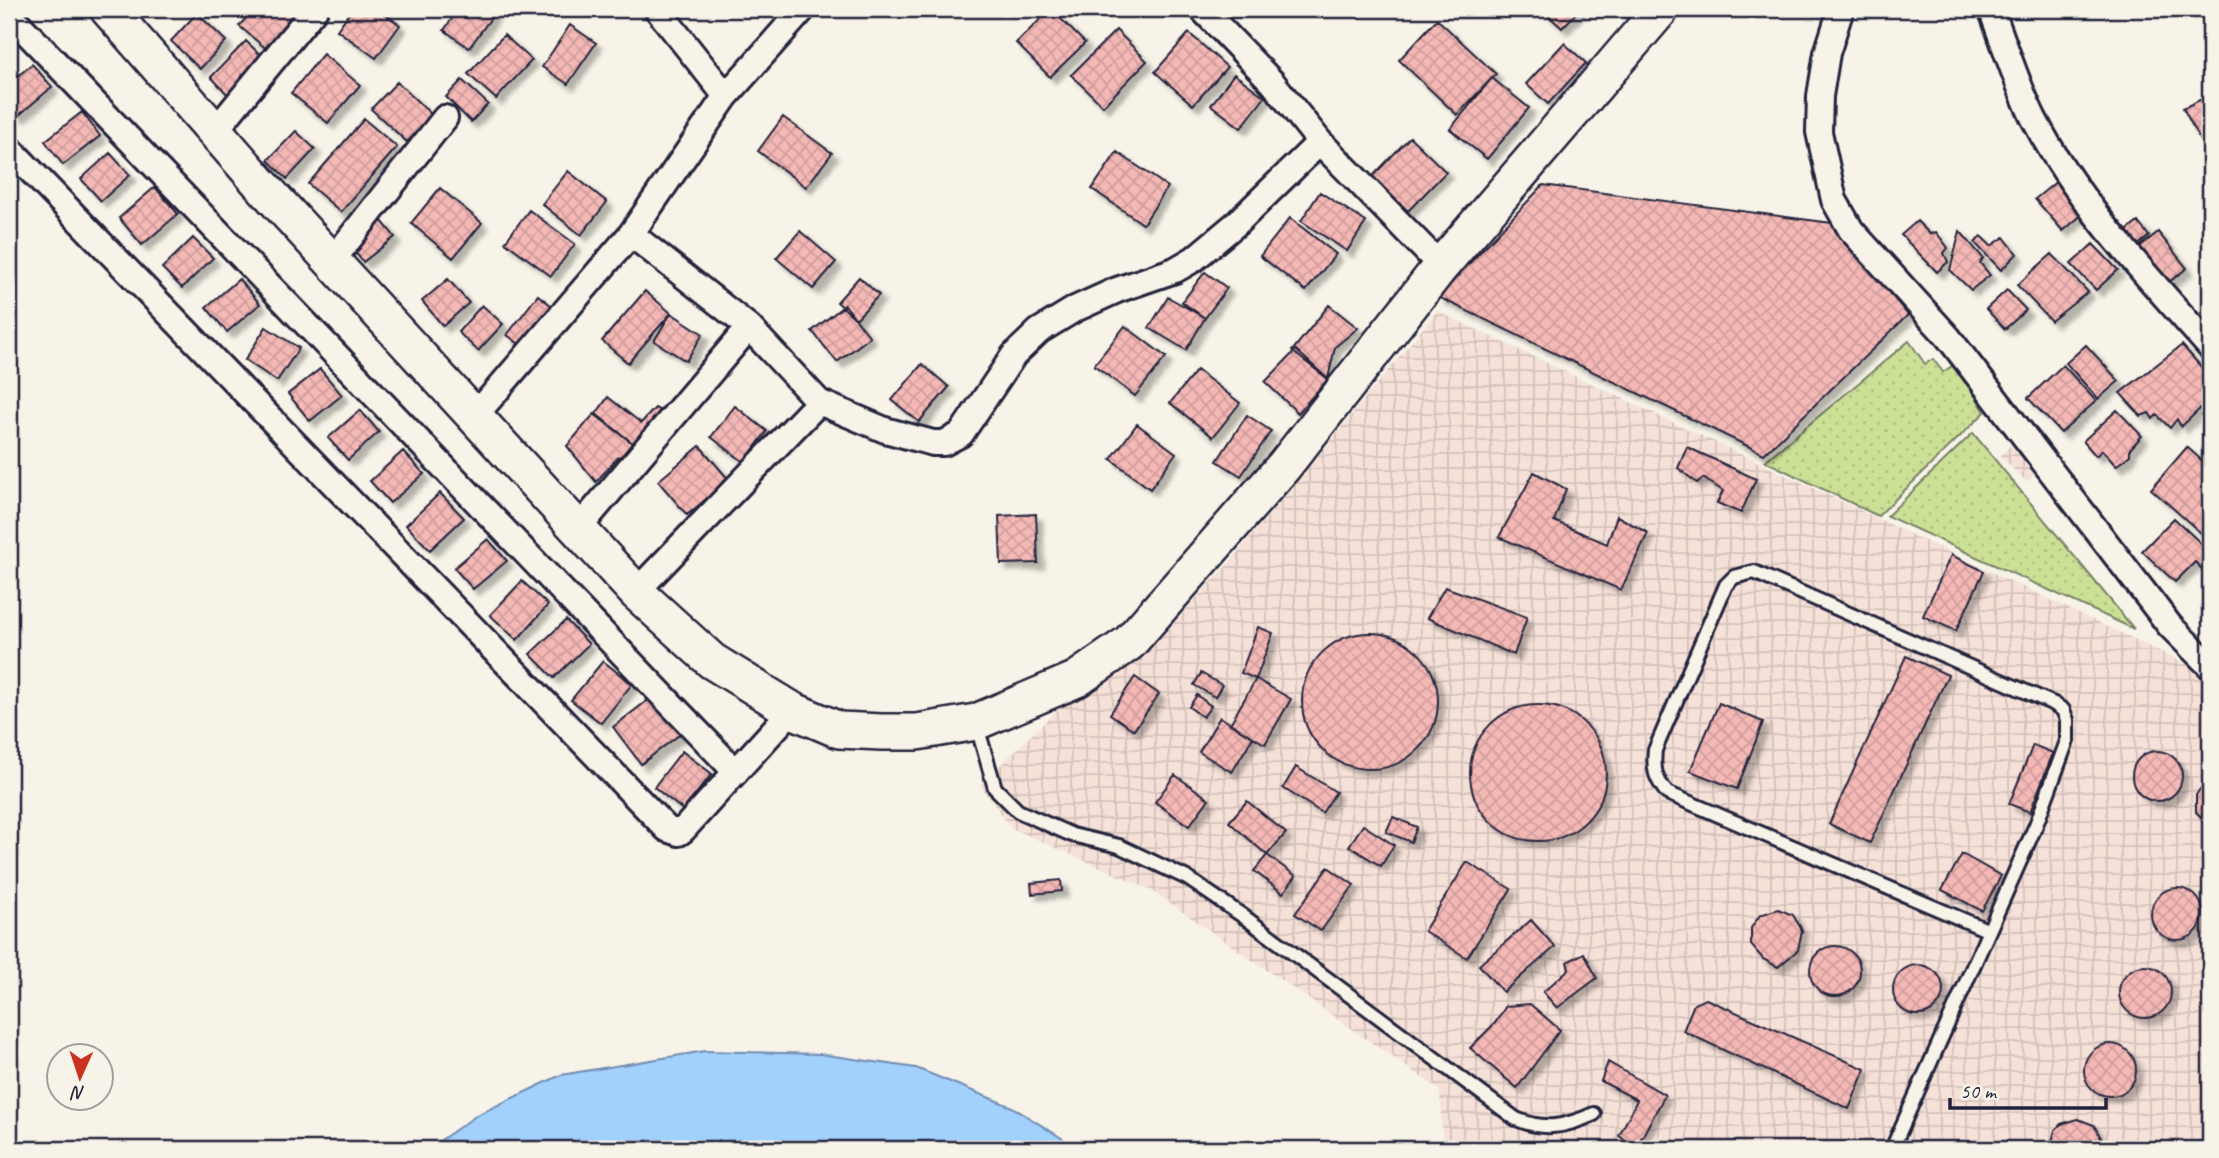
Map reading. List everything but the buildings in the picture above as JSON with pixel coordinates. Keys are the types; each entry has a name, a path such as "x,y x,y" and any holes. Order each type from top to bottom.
{"street":[{"path":"108,9 332,261 636,593 712,660 793,710 839,730 917,732 976,723 1077,679 1129,643 1284,466 1441,265 1661,9"},
{"path":"215,131 315,9"},
{"path":"657,9 726,96"},
{"path":"474,417 631,234 726,96 803,9"},
{"path":"1841,9 1827,53 1820,96 1819,132 1830,187 1851,230 1948,337 2170,626 2210,666"},
{"path":"1991,9 2034,118 2062,166 2132,260 2210,347"},
{"path":"1207,10 1273,83 1320,142 1441,265"},
{"path":"9,14 736,772"},
{"path":"332,261 446,118"},
{"path":"631,234 750,327 819,402 885,430 933,443 953,440 967,426 1014,355 1039,331 1075,309 1116,290 1175,270 1194,259 1237,223 1320,142"},
{"path":"9,148 667,829 679,833 683,830 793,710"},
{"path":"578,529 750,327"},
{"path":"636,593 819,402"}],"lane":[{"path":"1892,1149 1987,930 2036,825 2069,730 2063,710 1754,572 1734,577 1726,585 1655,750 1653,768 1657,781 1667,793 1987,930"},
{"path":"976,723 995,788 1018,811 1072,835 1119,846 1188,878 1516,1119 1534,1126 1552,1128 1570,1125 1594,1114"}],"shaded area":[{"path":"1437,311 2210,675 2210,1149 1443,1149 1440,1090 1151,890 1011,828 980,785 1055,712 1149,649 1231,561"},
{"path":"2015,440 2043,466 2027,482 2000,456"}],"green space":[{"path":"1909,341 1925,364 1933,359 1943,372 1955,364 1985,412 1878,516 1765,461"},
{"path":"1973,433 2134,629 1887,516"}],"water":[{"path":"705,1051 820,1054 916,1068 1012,1107 1079,1149 428,1149 477,1115 561,1075"}]}
